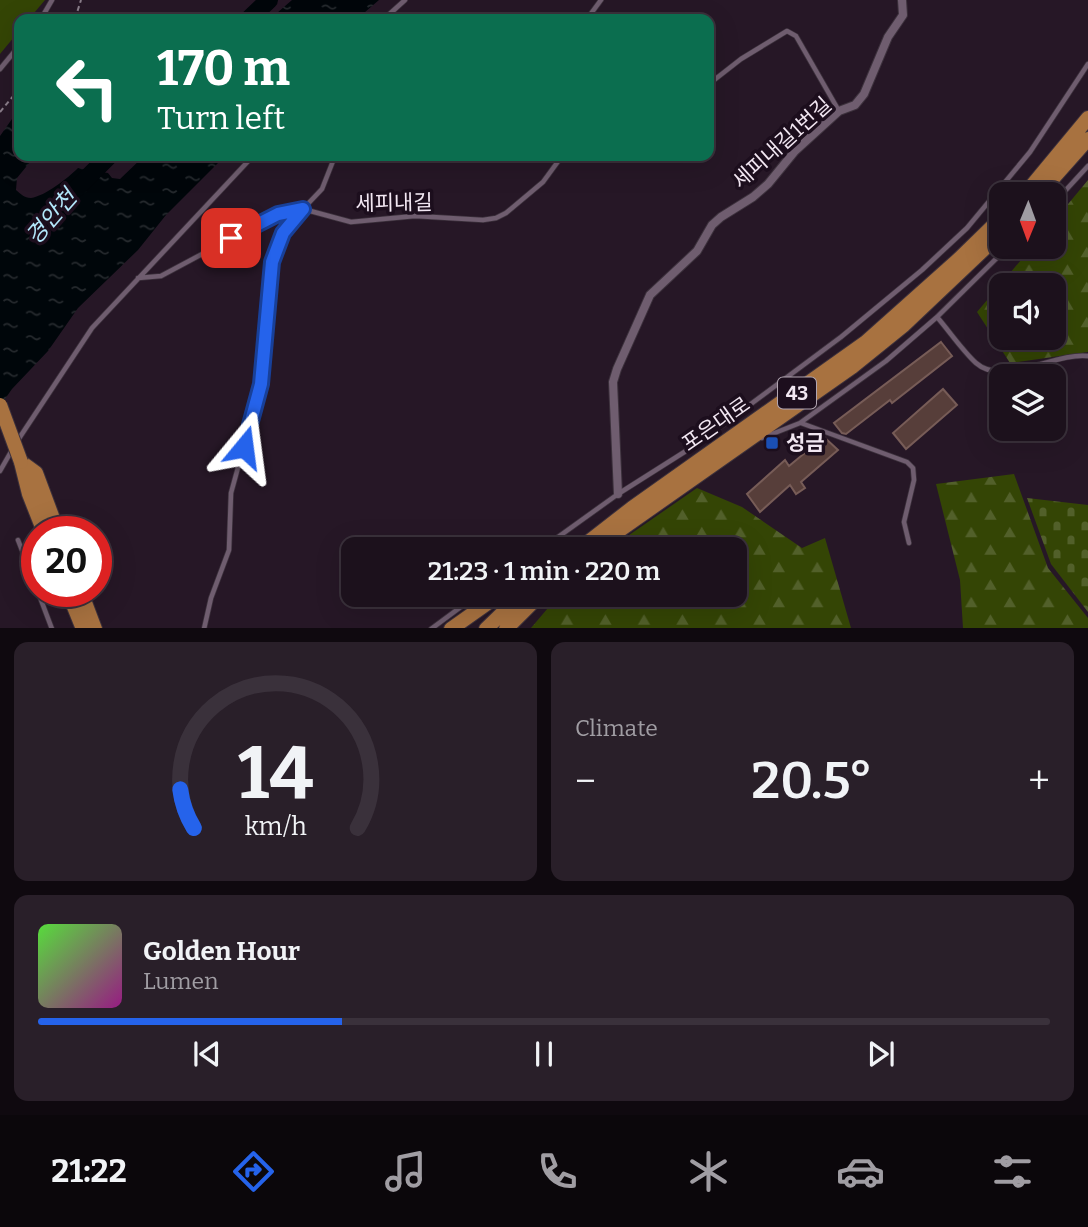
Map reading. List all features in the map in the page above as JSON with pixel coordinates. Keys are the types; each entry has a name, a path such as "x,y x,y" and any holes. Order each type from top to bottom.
{"highway":[{"path":"1054,161 1088,104"},
{"path":"1036,182 1088,118"},
{"path":"1050,182 1088,139"},
{"name":"포은대로","path":"594,537 866,342 989,230"},
{"name":"포은대로","path":"612,537 852,367 904,325 989,244"},
{"path":"0,405 38,516"},
{"path":"21,462 36,473 52,516"},
{"path":"77,607 89,627"},
{"path":"84,607 89,627"},
{"path":"451,628 482,607"},
{"path":"486,628 508,607"},
{"path":"506,628 528,607"}],"street":[{"name":"세피내길1번길","path":"618,494 613,382 650,295 697,251 712,225 768,184 795,151 839,111 855,105 864,94 888,37 904,15 902,0"}],"lane":[{"path":"390,14 405,0"},
{"path":"714,81 741,59 787,31 796,36 839,111"},
{"path":"0,69 14,52"},
{"path":"558,537 618,494 708,436 841,337 922,270 967,228 1030,152 1088,64"},
{"path":"0,471 92,328 248,161"},
{"path":"204,628 211,598 229,550 231,492 257,402 272,262 283,233 316,198 333,161"},
{"name":"세피내길","path":"303,209 351,222 415,216 484,220 506,213 543,182 558,161"},
{"path":"1066,190 1088,166"},
{"path":"138,278 161,276 278,214 303,209"},
{"path":"742,446 800,422 886,361 937,317 996,259"},
{"path":"937,317 978,365 993,372 1014,370 1057,359 1088,356"},
{"path":"800,422 908,462 913,468 914,480 904,522 909,543"},
{"path":"18,540 21,548"},
{"path":"44,607 52,628"},
{"path":"431,628 460,607"}],"path":[{"path":"0,112 14,95"}],"green space":[{"path":"0,0 45,0 33,14 14,14 14,37 0,54"},
{"path":"1088,180 1088,352 1010,363 1002,350 1066,350 1066,273 1010,273 1022,259 1066,259 1066,207"},
{"path":"989,298 989,331 977,312"},
{"path":"1014,474 1048,568 1088,618 1088,628 963,628 960,580 936,484"},
{"path":"697,488 742,507 802,548 825,538 851,628 531,628 549,607 747,607 747,537 626,537"},
{"path":"1027,498 1088,505 1088,612 1051,564"}],"water":[{"path":"292,0 379,0 363,14 276,14"},
{"path":"14,116 14,161 31,161 17,178 16,190 29,198 49,190 78,168 108,173 112,178 120,179 139,161 220,161 166,215 138,250 78,308 48,351 12,389 0,406 0,136"}],"building":[{"path":"941,342 952,356 892,403 890,400 846,434 842,433 834,423"},
{"path":"943,389 957,405 906,449 893,433"},
{"path":"824,437 838,450 801,482 805,488 796,494 790,485 760,512 747,494 785,460 789,466"}],"waterway":[{"name":"경안천","path":"254,14 269,0"},
{"name":"경안천","path":"77,188 104,161"}],"place":[{"name":"성금","path":"772,443"}],"route":[{"path":"231,238 278,214 303,209 283,233 272,262 261,384 244,447"}]}
